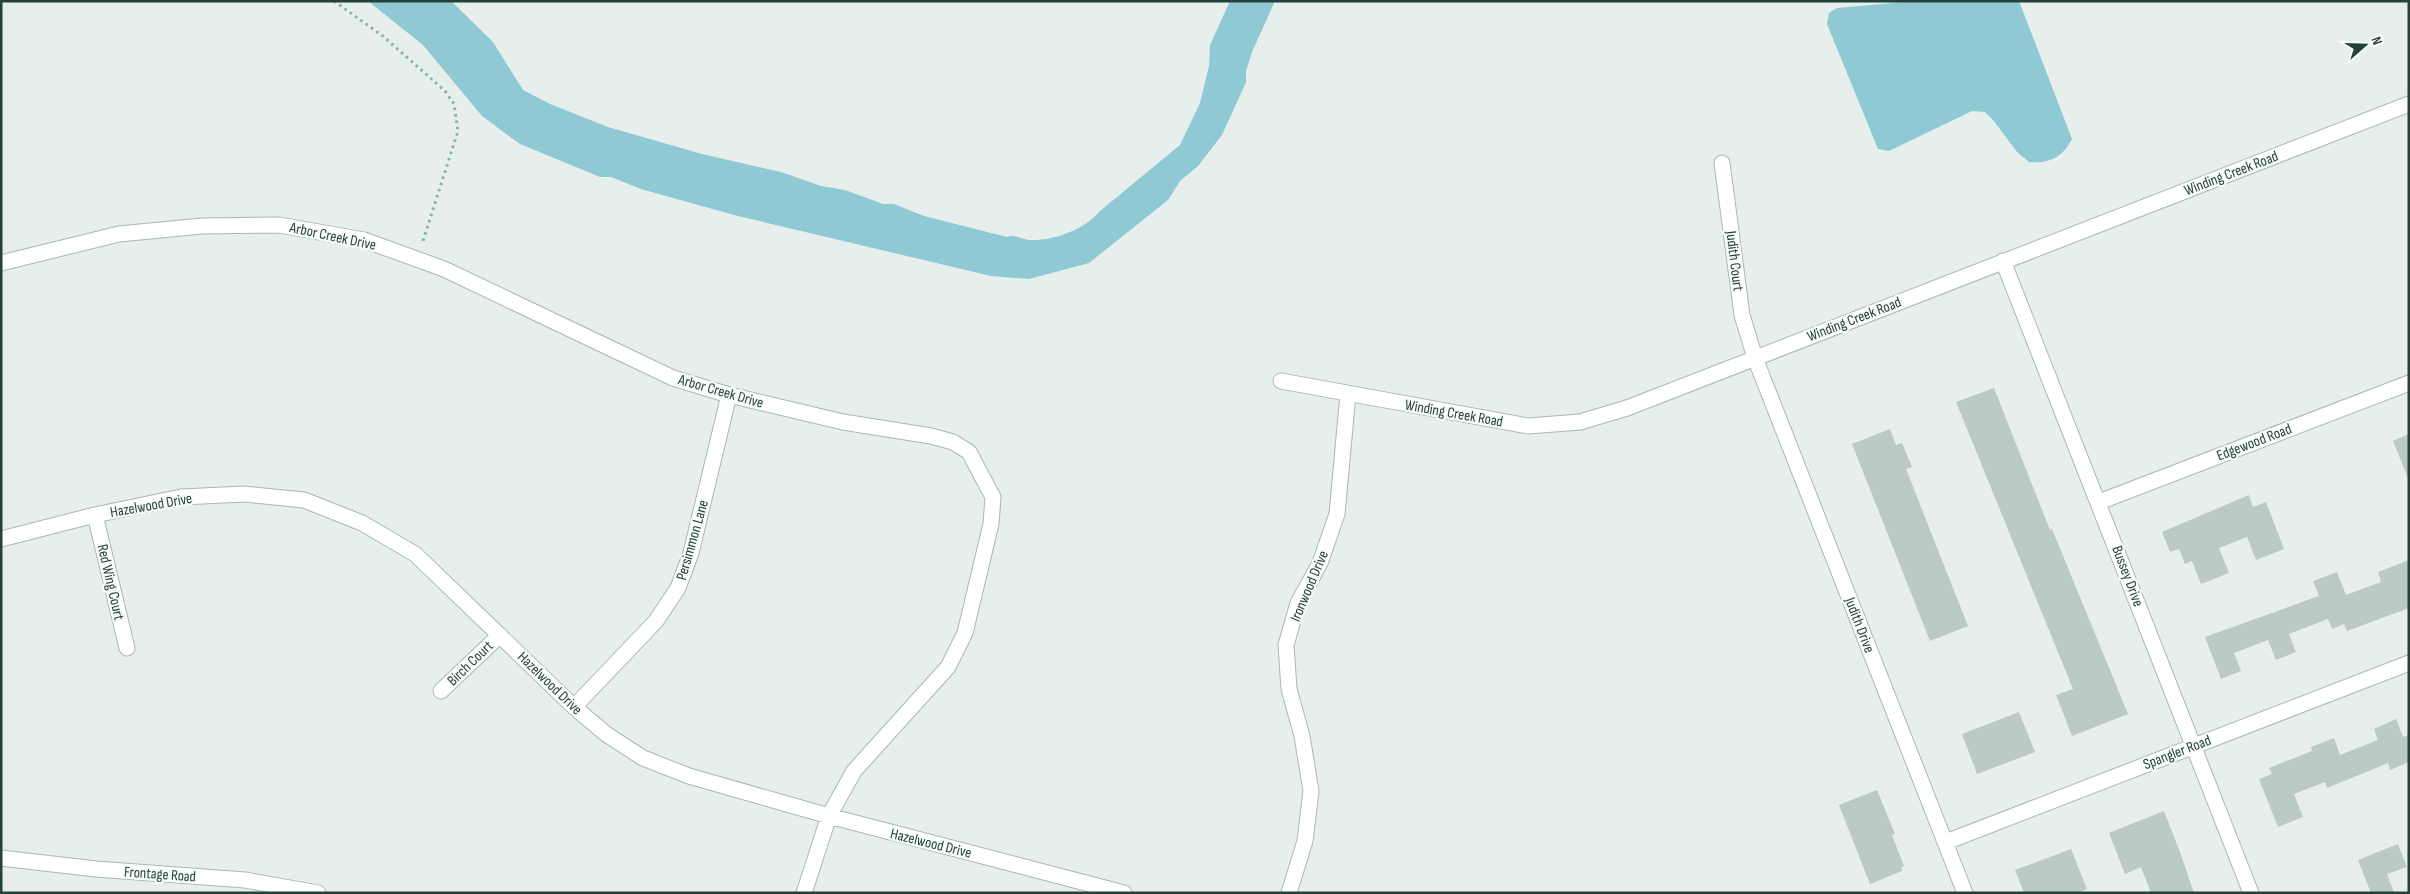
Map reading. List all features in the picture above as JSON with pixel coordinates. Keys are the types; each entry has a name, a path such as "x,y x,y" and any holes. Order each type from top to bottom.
{"street":[{"name":"Winding Creek Road","path":"1281,381 1528,426 1580,422 1627,408 2409,104"},
{"name":"Judith Court","path":"1722,163 1742,314 1755,358"},
{"name":"Arbor Creek Drive","path":"1,263 119,234 202,226 279,225 364,240 444,269 673,378 729,395 842,422 931,436 953,442 969,452 993,497 991,524 965,633 948,667 854,771 829,816 804,893"},
{"name":"Bussey Drive","path":"2003,261 2251,893"},
{"name":"Judith Drive","path":"1755,358 1965,893"},
{"name":"Edgewood Road","path":"2099,502 2409,383"},
{"name":"Ironwood Drive","path":"1290,893 1305,842 1311,791 1302,736 1289,690 1286,645 1298,603 1320,563 1337,514 1348,394"},
{"name":"Persimmon Lane","path":"574,707 656,621 678,588 691,553 729,395"},
{"name":"Hazelwood Drive","path":"1,540 95,515 181,497 244,494 304,500 362,523 415,554 574,707 606,734 643,758 688,776 829,816 1124,893"},
{"name":"Red Wing Court","path":"95,515 127,648"},
{"name":"Birch Court","path":"441,691 500,635"},
{"name":"Spangler Road","path":"1946,842 2409,663"},
{"name":"Frontage Road","path":"1,858 96,869 245,880 318,893"}],"path":[{"path":"334,1 384,38 445,91 454,104 458,131 417,259"}],"water":[{"path":"368,1 451,1 493,42 523,90 550,104 608,127 702,154 781,172 821,186 845,190 883,204 894,204 924,216 1007,237 1015,236 1029,240 1039,240 1068,233 1086,224 1180,145 1200,103 1209,66 1210,45 1230,1 1275,1 1252,52 1246,71 1246,82 1222,135 1198,166 1180,181 1168,200 1089,263 1029,279 991,276 734,215 641,189 611,177 600,177 520,144 482,116 423,45"},
{"path":"1916,1 2019,1 2072,139 2060,155 2043,162 2029,162 2017,152 1985,112 1972,111 1889,151 1878,149 1827,24 1829,13 1837,8"}],"building":[{"path":"1994,388 2050,530 2052,529 2128,714 2072,736 2056,695 2073,689 1956,402"},
{"path":"1890,429 1896,445 1902,443 1912,467 1906,469 1968,626 1930,641 1852,444"},
{"path":"2409,434 2409,478 2408,478 2393,441"},
{"path":"2249,495 2253,507 2266,502 2284,549 2256,560 2247,537 2219,548 2229,573 2201,584 2192,561 2185,564 2179,549 2170,552 2162,532"},
{"path":"2409,560 2409,608 2347,631 2344,624 2332,629 2328,619 2289,634 2296,652 2276,660 2268,640 2234,653 2241,671 2221,679 2205,637 2319,596 2313,581 2337,572 2346,595 2381,582 2378,572"},
{"path":"2019,712 2035,752 1977,774 1962,734"},
{"path":"2396,719 2403,737 2409,735 2409,762 2390,770 2388,763 2327,788 2325,782 2294,794 2303,817 2278,827 2259,779 2272,774 2269,768 2312,751 2311,747 2334,738 2340,755 2378,740 2374,729"},
{"path":"1877,790 1895,834 1892,835 1904,866 1901,867 1902,871 1870,884 1839,805"},
{"path":"2164,811 2194,893 2151,893 2141,867 2125,874 2109,833"},
{"path":"2398,844 2407,867 2387,874 2394,893 2371,893 2358,860"},
{"path":"2071,849 2087,889 2077,893 2024,893 2015,870"}]}
